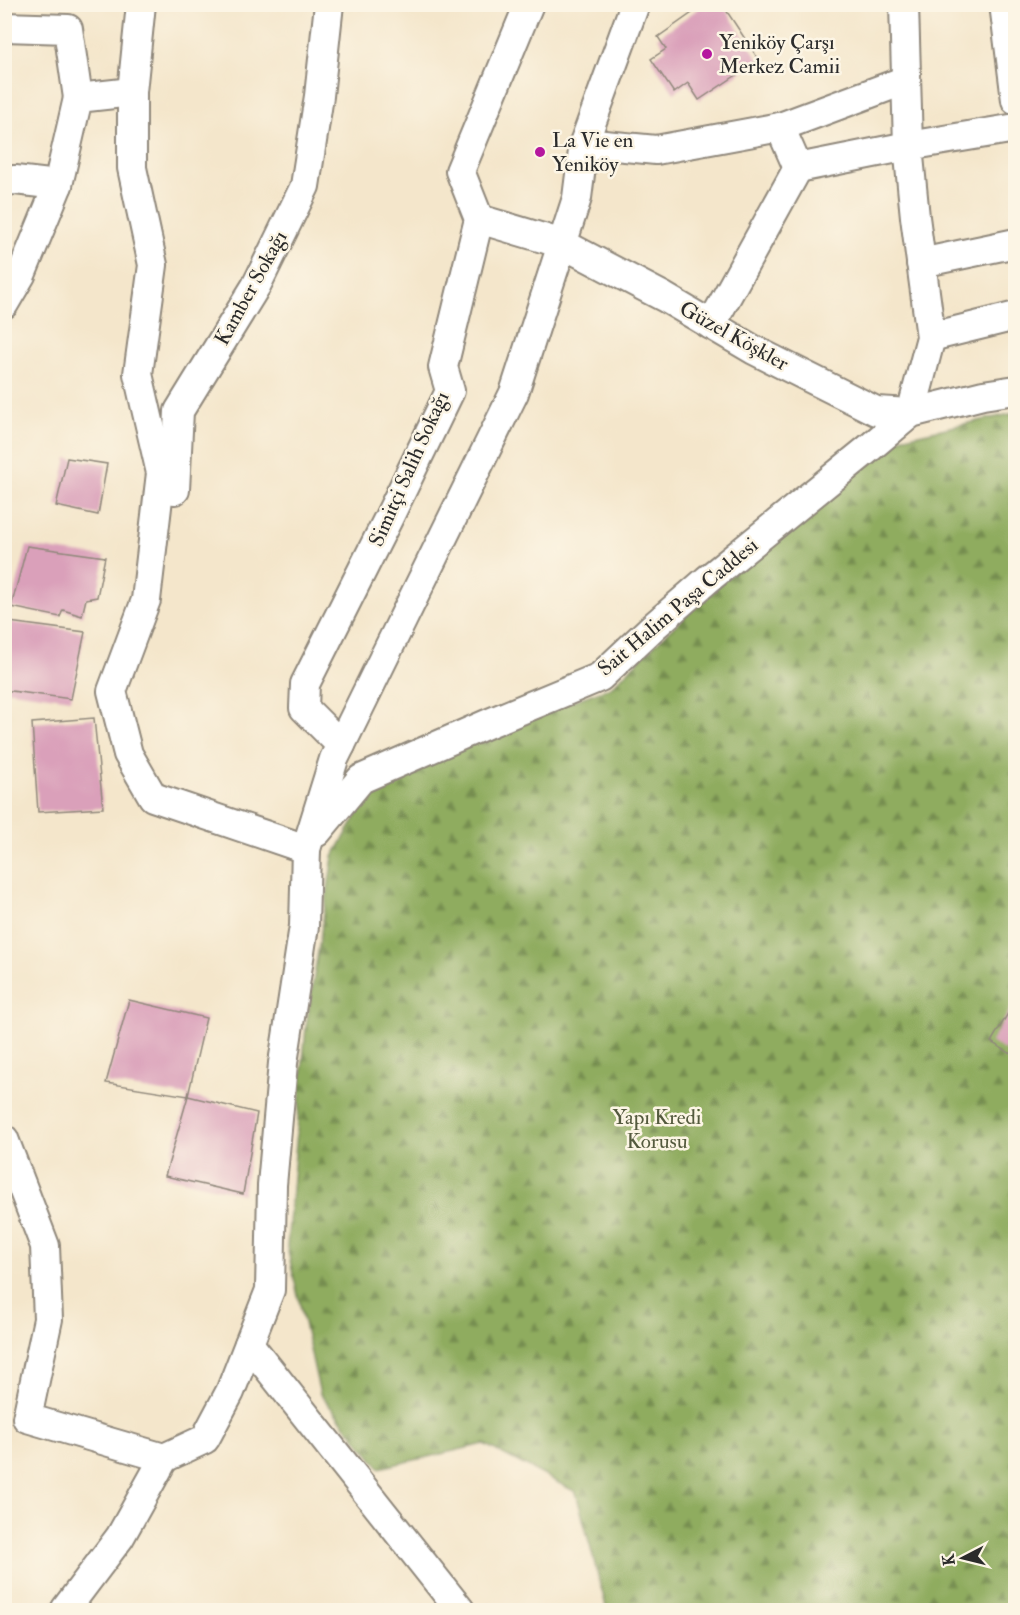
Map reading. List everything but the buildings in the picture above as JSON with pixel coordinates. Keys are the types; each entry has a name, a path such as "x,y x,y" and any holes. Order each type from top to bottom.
{"street":[{"path":"141,4 132,92 132,168 153,265 138,374 161,473 146,600 112,691 128,754 153,797 307,846"},
{"name":"Kamber Sokağı","path":"150,563 175,495 179,411 256,286 305,186 319,96 329,4"},
{"path":"479,219 460,171 529,4"},
{"path":"65,1611 120,1537 164,1458 205,1439 230,1392 270,1290 272,1185 283,1063 304,926 307,846 334,759 514,393 577,198 584,143 635,4"},
{"path":"904,4 908,146 932,337 911,413"},
{"path":"1004,4 1016,100"},
{"path":"4,27 68,29 78,98 58,185 21,275 4,304"},
{"path":"584,143 656,150 780,127 906,80"},
{"path":"78,98 132,92"},
{"path":"780,127 798,168"},
{"path":"711,325 798,168 1016,128"},
{"path":"4,181 15,180 58,185"},
{"name":"Güzel Köşkler","path":"479,219 563,244 663,297 754,350 876,411 911,413"},
{"name":"Simitçi Salih Sokağı","path":"341,746 304,708 305,684 450,391 443,367 479,219"},
{"path":"921,263 1016,243"},
{"path":"932,337 1016,316"},
{"name":"Sait Halim Paşa Caddesi","path":"307,846 361,779 600,677 707,580 911,413 983,395 1016,390"},
{"path":"4,1139 45,1246 48,1319 27,1418 164,1458"},
{"path":"249,1344 460,1611"}],"green space":[{"name":"Yapı Kredi Korusu","path":"1015,413 1015,1610 607,1610 576,1492 484,1444 380,1468 320,1394 287,1247 306,1027 333,857 377,781 497,729 611,687 709,593 896,439"}],"place":[{"name":"Yeniköy Çarşı Merkez Camii","path":"707,54"},
{"name":"La Vie en Yeniköy","path":"540,152"}]}
